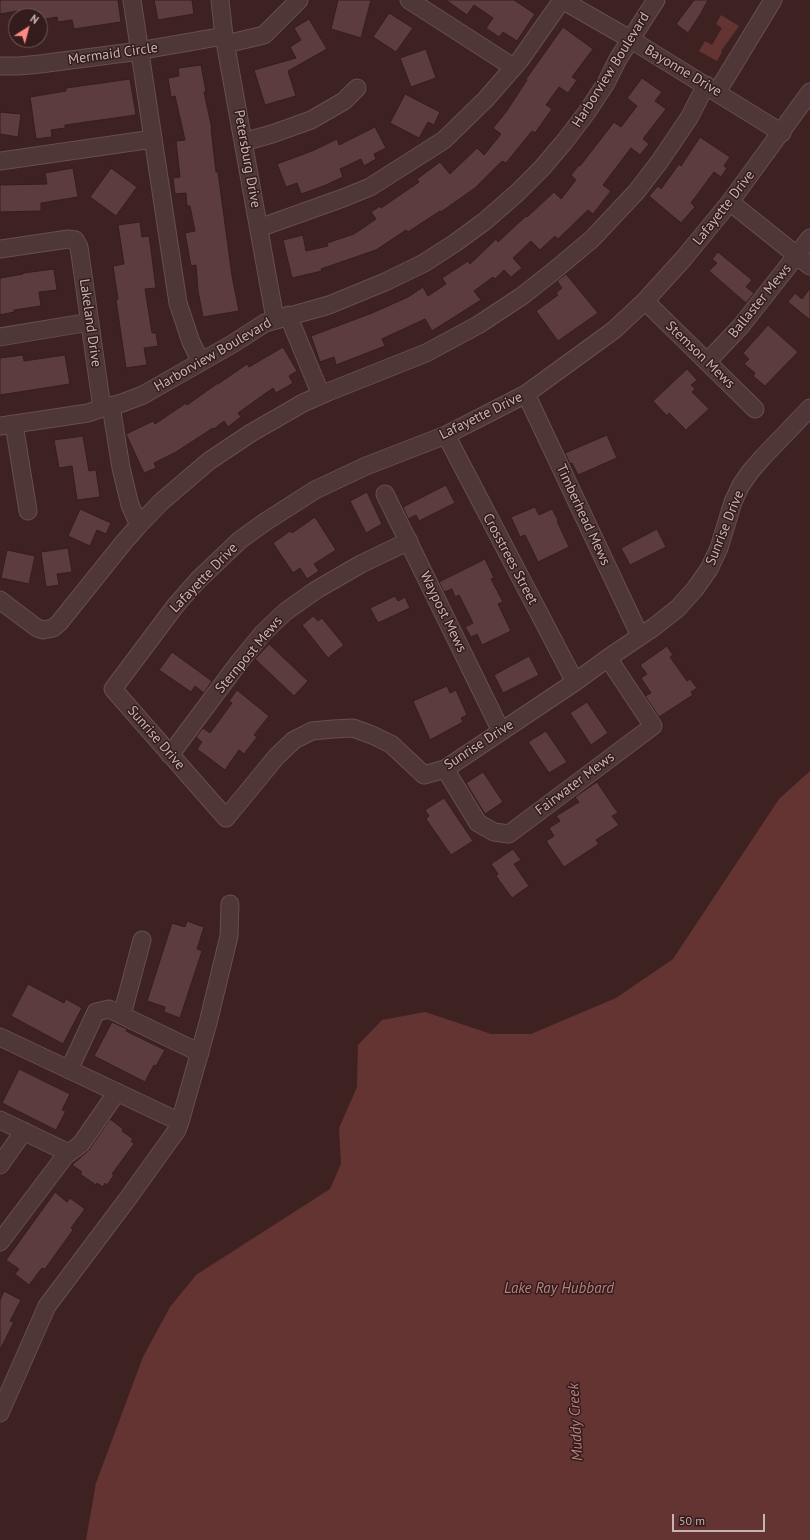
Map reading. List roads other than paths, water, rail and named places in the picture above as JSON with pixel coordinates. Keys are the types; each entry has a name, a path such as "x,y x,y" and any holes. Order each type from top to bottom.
{"street":[{"path":"132,0 178,304 191,342 201,362"},
{"name":"Petersburg Drive","path":"220,0 225,40 259,228 282,317 321,395"},
{"name":"Mermaid Circle","path":"0,66 40,64 264,34 298,0"},
{"path":"409,0 513,67"},
{"path":"259,228 370,187 444,140 486,99 513,67 562,0"},
{"name":"Bayonne Drive","path":"562,0 630,39 782,133"},
{"name":"Harborview Boulevard","path":"7,425 88,413 143,395 265,323 329,304 385,282 424,262 455,243 485,221 542,168 565,141 587,112 606,83 630,39 656,0"},
{"path":"0,600 38,628 43,630 53,628 62,620 139,525 161,502 209,461 257,429 303,403 426,353 502,310 522,296 592,239 642,185 773,0"},
{"path":"243,142 272,134 311,120 344,102 356,88"},
{"name":"Lafayette Drive","path":"113,689 176,605 212,566 240,540 286,507 315,490 366,466 446,435 526,394 614,330 645,301 684,258 730,202 782,133 810,92"},
{"path":"0,161 153,139"},
{"path":"730,202 810,266"},
{"name":"Ballaster Mews","path":"707,362 740,326 810,238"},
{"name":"Lakeland Drive","path":"0,249 68,239 75,240 79,246 90,322 107,407 130,505 139,525"},
{"name":"Stemson Mews","path":"645,301 756,409"},
{"path":"0,337 90,322"},
{"name":"Timberhead Mews","path":"526,394 640,636"},
{"name":"Sunrise Drive","path":"113,689 226,818 277,756 294,740 312,732 353,728 391,744 424,775 445,769 575,682 678,608 695,589 709,569 719,548 733,502 741,485 763,457 810,408"},
{"path":"7,425 28,511"},
{"name":"Crosstrees Street","path":"446,435 575,682"},
{"name":"Waypost Mews","path":"385,494 501,731"},
{"name":"Sternpost Mews","path":"170,754 240,661 264,633 285,612 316,590 361,564 409,541"},
{"name":"Fairwater Mews","path":"445,769 478,823 494,832 508,834 653,726 608,658"},
{"path":"0,1413 48,1306 177,1130 200,1053 229,936 230,904"},
{"path":"122,1015 142,940"},
{"path":"69,1070 96,1012 109,1009 200,1053"},
{"path":"0,1037 180,1122"},
{"path":"0,1242 65,1156 81,1144 117,1092"},
{"path":"0,1120 69,1153"},
{"path":"0,1165 24,1131"}],"water":[{"path":"721,15 739,26 721,51 722,52 717,61 699,51 705,41 712,45 722,28 716,24"},
{"name":"Lake Ray Hubbard","path":"810,771 810,1540 86,1540 96,1483 143,1357 170,1307 196,1275 330,1189 341,1164 339,1128 357,1087 358,1045 382,1020 425,1012 491,1034 531,1034 616,998 673,959 779,799"}],"water label":[{"name":"Muddy Creek","path":"576,1422"}]}
